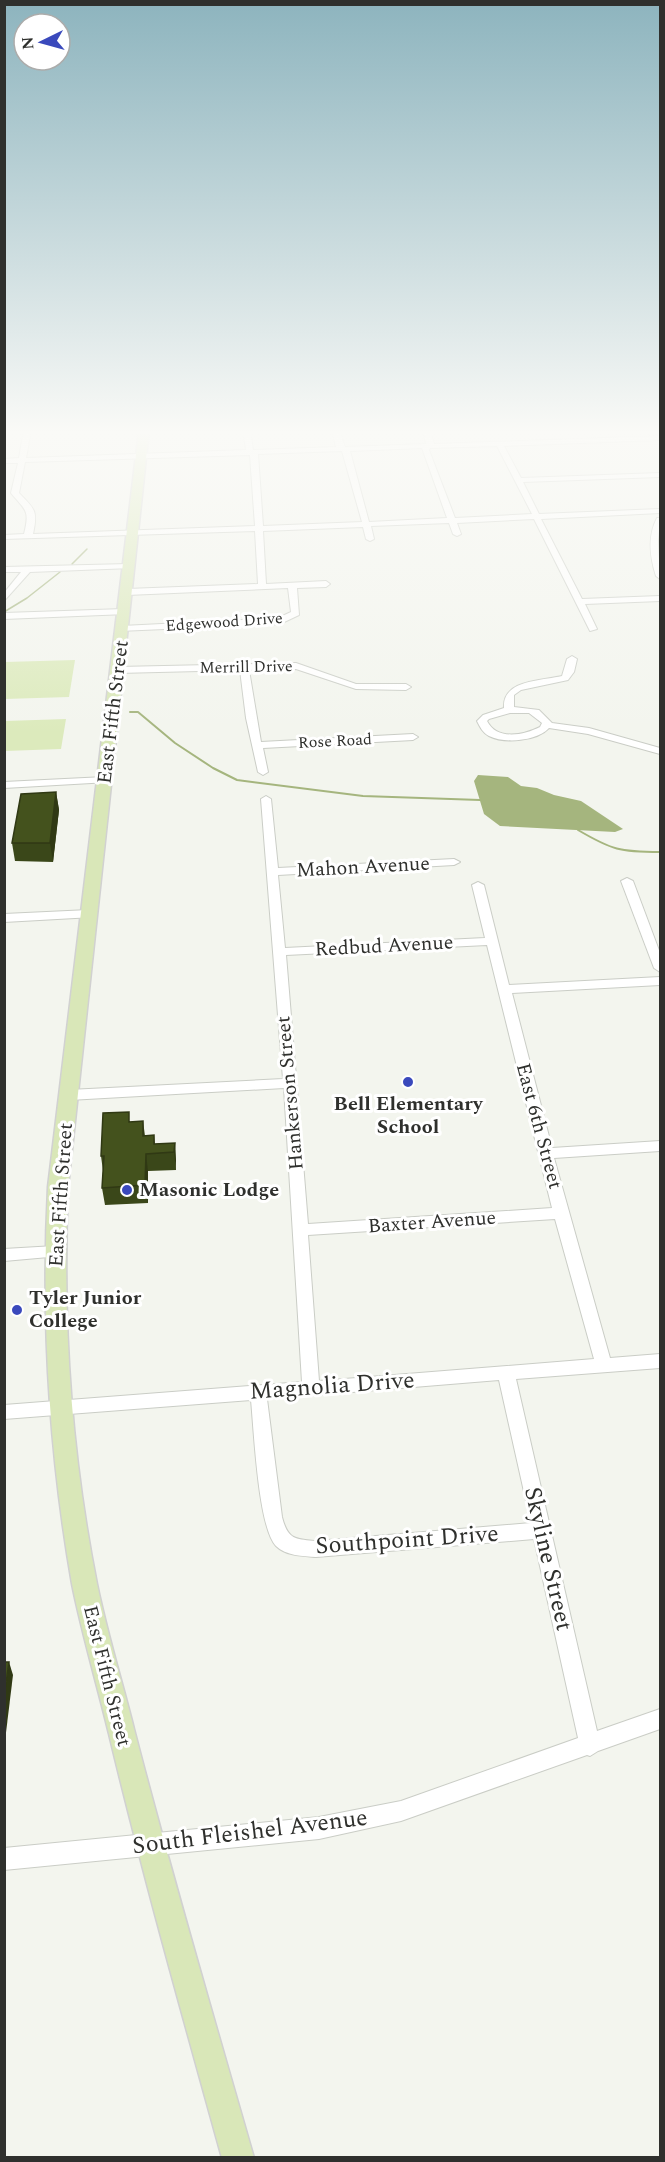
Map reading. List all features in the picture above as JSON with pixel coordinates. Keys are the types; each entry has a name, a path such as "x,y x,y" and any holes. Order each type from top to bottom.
{"main road":[{"name":"East Fifth Street","path":"134,532 58,1187 55,1252 61,1407 71,1500 85,1585 150,1845 236,2154"}],"street":[{"path":"28,536 29,531"},
{"path":"4,537 168,531"},
{"path":"257,531 262,587"},
{"path":"368,531 370,539"},
{"path":"545,531 593,629"},
{"path":"658,531 654,547 660,576"},
{"path":"4,570 129,566"},
{"path":"4,599 27,570"},
{"path":"124,611 262,587 326,584"},
{"name":"Edgewood Drive","path":"4,616 124,611 272,622 287,619 297,609 292,585"},
{"path":"580,602 660,599"},
{"path":"509,710 508,699 512,692 525,686 562,680 568,674 572,659"},
{"name":"Merrill Drive","path":"118,670 296,666 315,670 350,686 406,687"},
{"path":"244,667 251,718 263,772"},
{"path":"547,725 536,712 509,710 486,717 482,721 484,728 495,734 516,737 537,733 547,725 589,731 660,751"},
{"name":"Rose Road","path":"257,745 413,737"},
{"path":"4,785 105,780"},
{"name":"Hankerson Street","path":"266,799 302,1230 311,1388"},
{"name":"Mahon Avenue","path":"273,872 454,862"},
{"path":"627,881 660,968"},
{"name":"East 6th Street","path":"478,885 561,1213 604,1365"},
{"path":"4,918 89,914"},
{"name":"Redbud Avenue","path":"278,952 491,941"},
{"path":"503,989 660,981"},
{"path":"69,1095 290,1083"},
{"path":"547,1153 660,1146"},
{"name":"Baxter Avenue","path":"302,1230 561,1213"},
{"path":"4,1255 55,1252"},
{"name":"Magnolia Drive","path":"4,1412 660,1361"},
{"name":"Skyline Street","path":"506,1373 590,1746"},
{"name":"Southpoint Drive","path":"258,1392 273,1517 276,1533 282,1542 295,1547 316,1549 541,1530"},
{"name":"South Fleishel Avenue","path":"4,1859 319,1828 373,1818 412,1807 590,1746 660,1719"}],"shaded area":[{"path":"75,660 69,697 5,699 5,662"},
{"path":"66,719 61,749 5,751 5,721"},
{"path":"478,775 508,777 521,786 537,788 554,795 581,801 623,829 615,832 500,826 484,814 474,781"}],"building":[{"path":"56,792 50,843 12,843 21,794"},
{"path":"129,1112 129,1122 143,1121 143,1136 154,1135 154,1144 175,1143 174,1152 146,1154 145,1185 102,1188 103,1113"},
{"path":"4,1662 9,1662 4,1696"}],"waterway":[{"path":"72,564 87,549"},
{"path":"4,612 27,598 60,572"},
{"path":"130,712 138,712 175,743 213,768 237,780 363,796 480,800"},
{"path":"578,830 617,849 660,852"}],"place":[{"name":"Bell Elementary School","path":"408,1082"},
{"name":"Masonic Lodge","path":"127,1190"},
{"name":"Tyler Junior College","path":"17,1310"}]}
